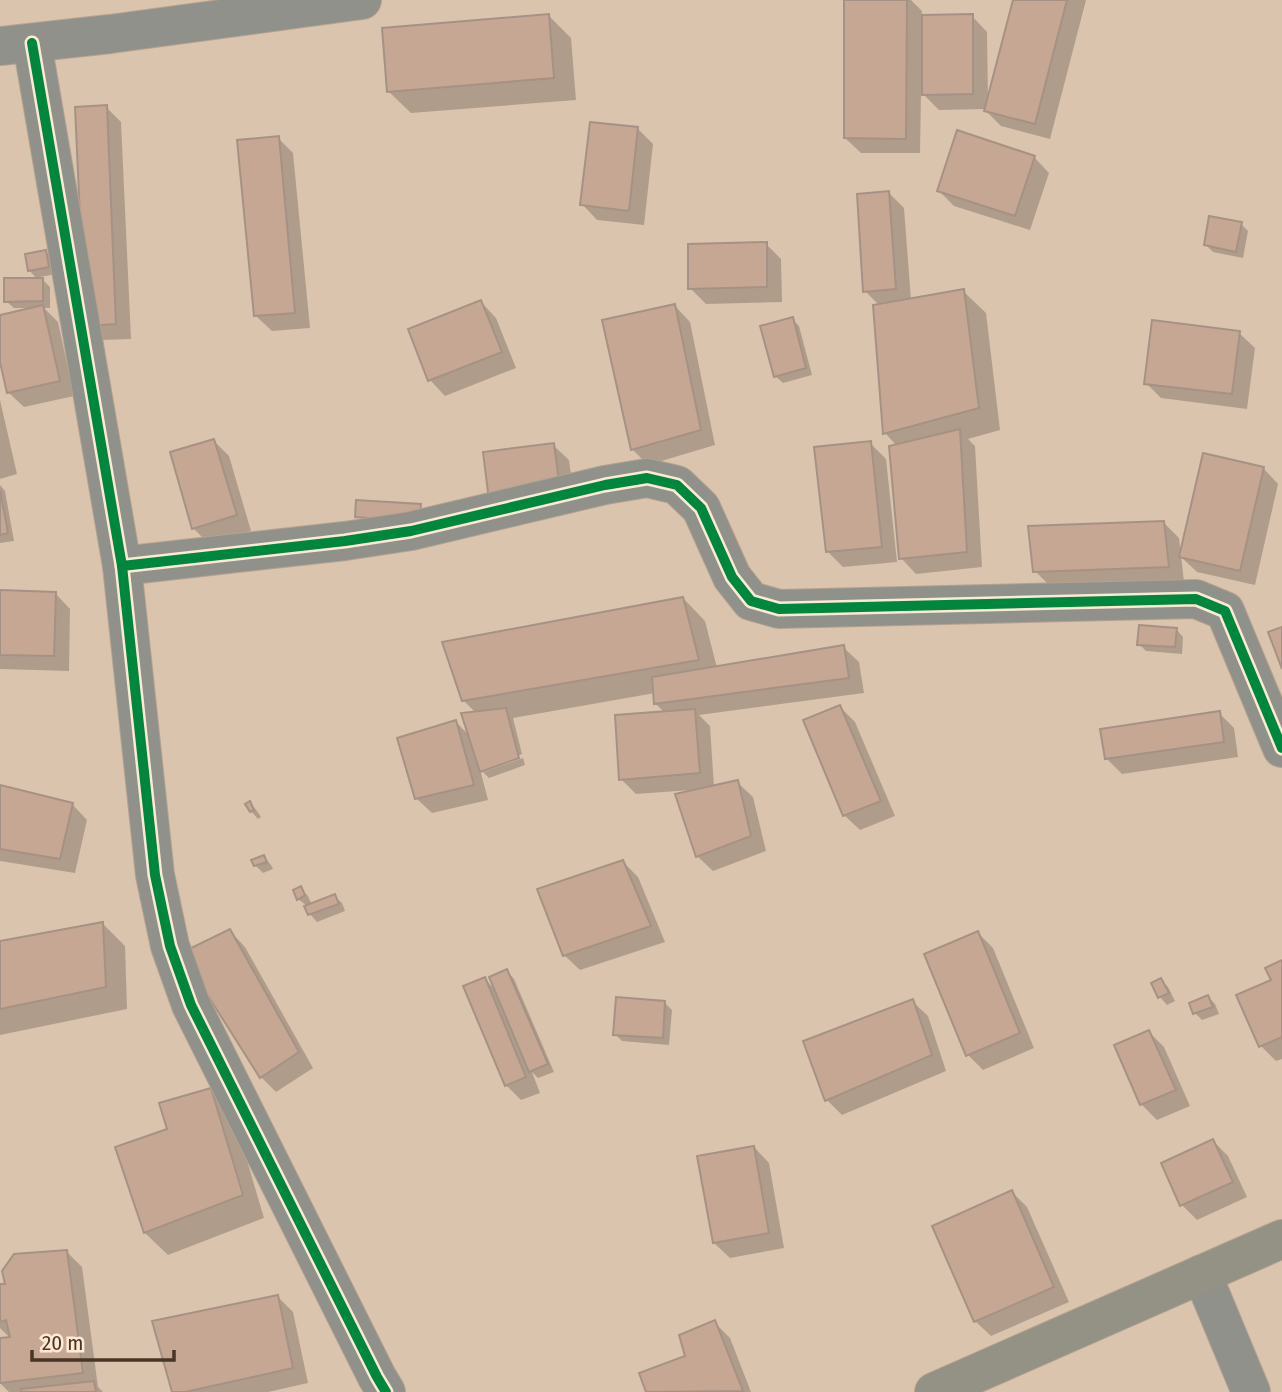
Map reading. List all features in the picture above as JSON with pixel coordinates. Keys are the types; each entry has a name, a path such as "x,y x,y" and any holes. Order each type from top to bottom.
{"main road":[{"path":"934,1392 1282,1239"}],"street":[{"path":"362,0 16,45 122,566 155,875 170,946 191,1005 370,1365 386,1392"},
{"path":"122,566 411,531 605,485 647,478 677,485 701,508 732,577 751,601 779,609 1196,599 1225,611 1282,748"},
{"path":"1202,1274 1251,1392"}],"building":[{"path":"844,0 907,0 906,139 844,138"},
{"path":"1013,0 1067,0 1035,124 984,111"},
{"path":"549,14 554,78 387,92 382,28"},
{"path":"973,14 973,94 922,95 922,15"},
{"path":"107,105 116,324 85,326 75,107"},
{"path":"590,122 638,127 629,211 580,205"},
{"path":"957,130 1035,156 1015,216 937,191"},
{"path":"279,136 295,313 254,316 237,140"},
{"path":"889,191 896,289 863,292 857,194"},
{"path":"1209,216 1242,222 1236,252 1204,245"},
{"path":"767,242 767,287 688,289 688,244"},
{"path":"46,250 49,267 28,271 25,254"},
{"path":"4,278 43,278 43,301 4,302"},
{"path":"964,289 979,408 883,434 873,305"},
{"path":"481,300 502,352 428,381 408,329"},
{"path":"675,304 701,430 631,450 602,320"},
{"path":"43,305 60,381 7,393 0,362 0,315"},
{"path":"793,317 806,368 774,377 760,326"},
{"path":"1152,320 1240,331 1232,394 1144,384"},
{"path":"960,429 967,552 899,559 889,446"},
{"path":"214,439 237,515 192,529 170,452"},
{"path":"871,441 882,547 826,552 814,447"},
{"path":"554,443 560,490 489,500 483,452"},
{"path":"1203,453 1264,467 1240,571 1179,557"},
{"path":"0,490 8,533 0,535"},
{"path":"356,500 421,504 419,522 355,517"},
{"path":"1164,521 1169,567 1033,572 1028,526"},
{"path":"0,590 56,592 54,656 0,655"},
{"path":"683,597 699,660 462,701 442,642"},
{"path":"1139,625 1177,628 1175,647 1137,645"},
{"path":"1282,627 1282,669 1268,632"},
{"path":"844,645 849,678 654,704 652,677"},
{"path":"840,705 881,801 843,816 803,720"},
{"path":"506,708 519,758 480,772 461,713"},
{"path":"695,709 700,773 619,780 615,715"},
{"path":"1220,711 1224,742 1105,759 1100,729"},
{"path":"456,720 474,785 415,799 397,738"},
{"path":"738,780 751,836 696,857 675,794"},
{"path":"0,785 73,803 60,859 0,849"},
{"path":"250,801 254,810 250,812 245,804"},
{"path":"264,855 267,862 254,866 251,860"},
{"path":"623,860 651,926 563,956 537,889"},
{"path":"301,886 305,895 297,900 293,890"},
{"path":"335,894 339,904 308,915 304,906"},
{"path":"103,922 106,987 0,1009 0,941"},
{"path":"230,929 299,1052 260,1078 181,953"},
{"path":"978,931 1020,1033 966,1056 924,954"},
{"path":"1282,960 1282,1037 1259,1047 1236,995 1271,980 1265,968"},
{"path":"507,969 548,1064 529,1072 489,977"},
{"path":"485,977 526,1077 505,1086 463,986"},
{"path":"1161,978 1169,993 1158,998 1151,983"},
{"path":"1208,995 1213,1007 1193,1014 1189,1003"},
{"path":"616,997 665,1001 663,1038 613,1035"},
{"path":"913,999 932,1055 825,1101 803,1041"},
{"path":"1149,1030 1176,1090 1140,1105 1114,1045"},
{"path":"211,1088 243,1195 144,1233 115,1147 167,1129 159,1103"},
{"path":"1213,1139 1233,1182 1180,1206 1161,1163"},
{"path":"754,1146 769,1233 713,1243 697,1156"},
{"path":"1012,1190 1054,1287 974,1322 932,1226"},
{"path":"67,1250 83,1373 0,1383 0,1338 10,1337 6,1320 0,1322 0,1284 5,1284 2,1271 14,1254"},
{"path":"278,1295 293,1368 185,1392 172,1392 152,1321"},
{"path":"715,1320 743,1391 646,1392 639,1373 685,1356 679,1335"},
{"path":"94,1381 96,1392 21,1392 21,1389"}],"cycle path":[{"path":"32,43 122,566 155,875 170,946 191,1005 386,1392"},
{"path":"122,566 411,531 605,485 647,478 677,485 701,508 732,577 751,601 779,609 1196,599 1225,611 1282,748"}]}
